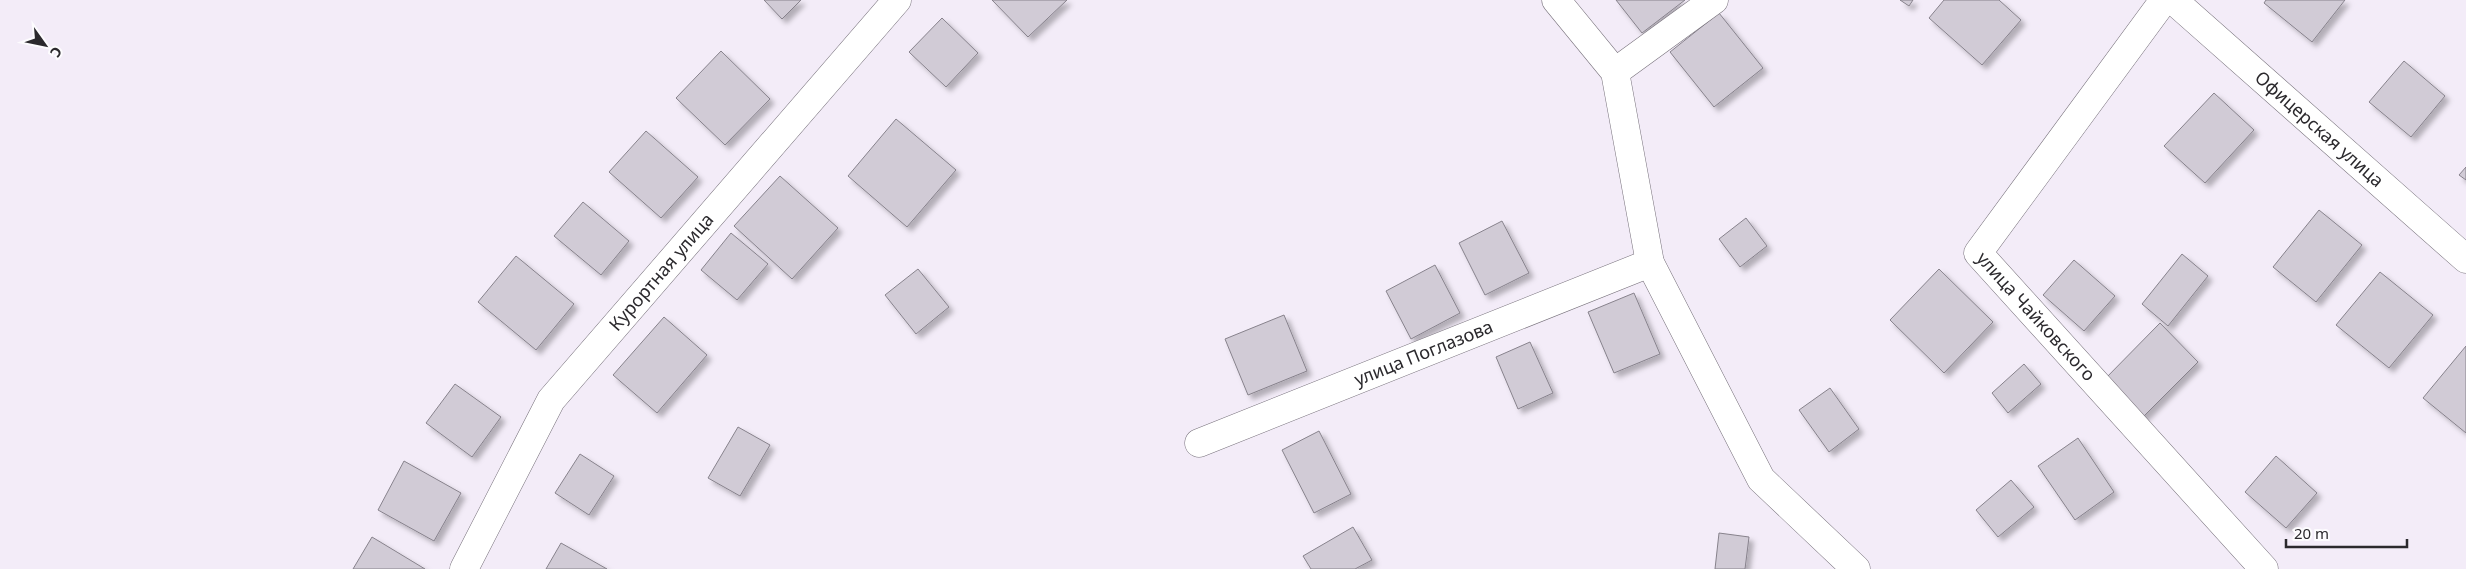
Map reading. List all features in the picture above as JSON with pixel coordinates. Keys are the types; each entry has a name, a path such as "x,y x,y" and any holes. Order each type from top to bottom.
{"street":[{"name":"Курортная улица","path":"464,569 550,400 897,0"},
{"path":"1556,0 1614,72 1650,263 1761,479 1856,569"},
{"path":"1614,72 1714,0"},
{"name":"улица Чайковского","path":"2164,0 1978,253 2264,569"},
{"name":"Офицерская улица","path":"2173,0 2466,258"},
{"name":"улица Поглазова","path":"1199,443 1650,263"}],"building":[{"path":"764,0 801,0 782,19"},
{"path":"992,0 1067,0 1028,37"},
{"path":"1616,0 1685,0 1642,33"},
{"path":"1900,0 1913,0 1909,6"},
{"path":"1944,0 1999,0 2021,20 1982,65 1929,18"},
{"path":"2266,0 2345,0 2312,42 2264,3"},
{"path":"1719,13 1763,68 1714,107 1670,52"},
{"path":"942,18 978,53 946,87 909,52"},
{"path":"721,51 770,99 725,145 676,98"},
{"path":"2404,61 2445,96 2411,137 2369,102"},
{"path":"2214,93 2254,130 2205,183 2164,146"},
{"path":"896,119 956,170 907,227 848,176"},
{"path":"646,131 698,177 661,218 609,172"},
{"path":"2466,167 2466,180 2459,175"},
{"path":"780,176 838,228 792,279 734,226"},
{"path":"583,202 629,241 601,275 554,236"},
{"path":"2319,210 2362,245 2316,302 2273,267"},
{"path":"1746,218 1767,246 1740,267 1719,239"},
{"path":"1502,221 1529,273 1485,295 1459,243"},
{"path":"731,233 768,264 737,300 701,270"},
{"path":"2182,254 2208,276 2168,326 2142,304"},
{"path":"516,256 574,304 536,350 478,302"},
{"path":"2074,260 2115,296 2084,331 2043,295"},
{"path":"1435,265 1460,313 1411,339 1386,291"},
{"path":"918,269 949,307 916,334 885,295"},
{"path":"1939,269 1993,322 1944,373 1890,320"},
{"path":"2380,272 2433,315 2389,368 2336,325"},
{"path":"1634,293 1660,354 1614,373 1588,312"},
{"path":"1284,315 1307,371 1248,395 1225,339"},
{"path":"664,317 707,355 657,413 613,375"},
{"path":"2160,323 2198,362 2140,420 2102,382"},
{"path":"1530,342 1553,393 1518,409 1496,357"},
{"path":"2466,346 2466,433 2423,398"},
{"path":"2024,364 2041,384 2008,413 1992,393"},
{"path":"455,384 501,417 472,457 426,423"},
{"path":"1830,388 1859,429 1829,452 1799,410"},
{"path":"738,427 770,445 740,496 708,478"},
{"path":"1319,431 1351,494 1314,513 1282,450"},
{"path":"2078,438 2114,492 2075,520 2038,466"},
{"path":"580,454 614,476 589,515 555,493"},
{"path":"2276,456 2317,493 2286,528 2245,492"},
{"path":"404,461 461,493 434,541 378,510"},
{"path":"2011,480 2034,507 1998,537 1976,510"},
{"path":"1353,527 1372,560 1355,569 1311,569 1303,556"},
{"path":"1719,533 1749,537 1745,569 1715,569"},
{"path":"372,537 425,569 353,569"},
{"path":"561,543 607,569 546,569"}]}
